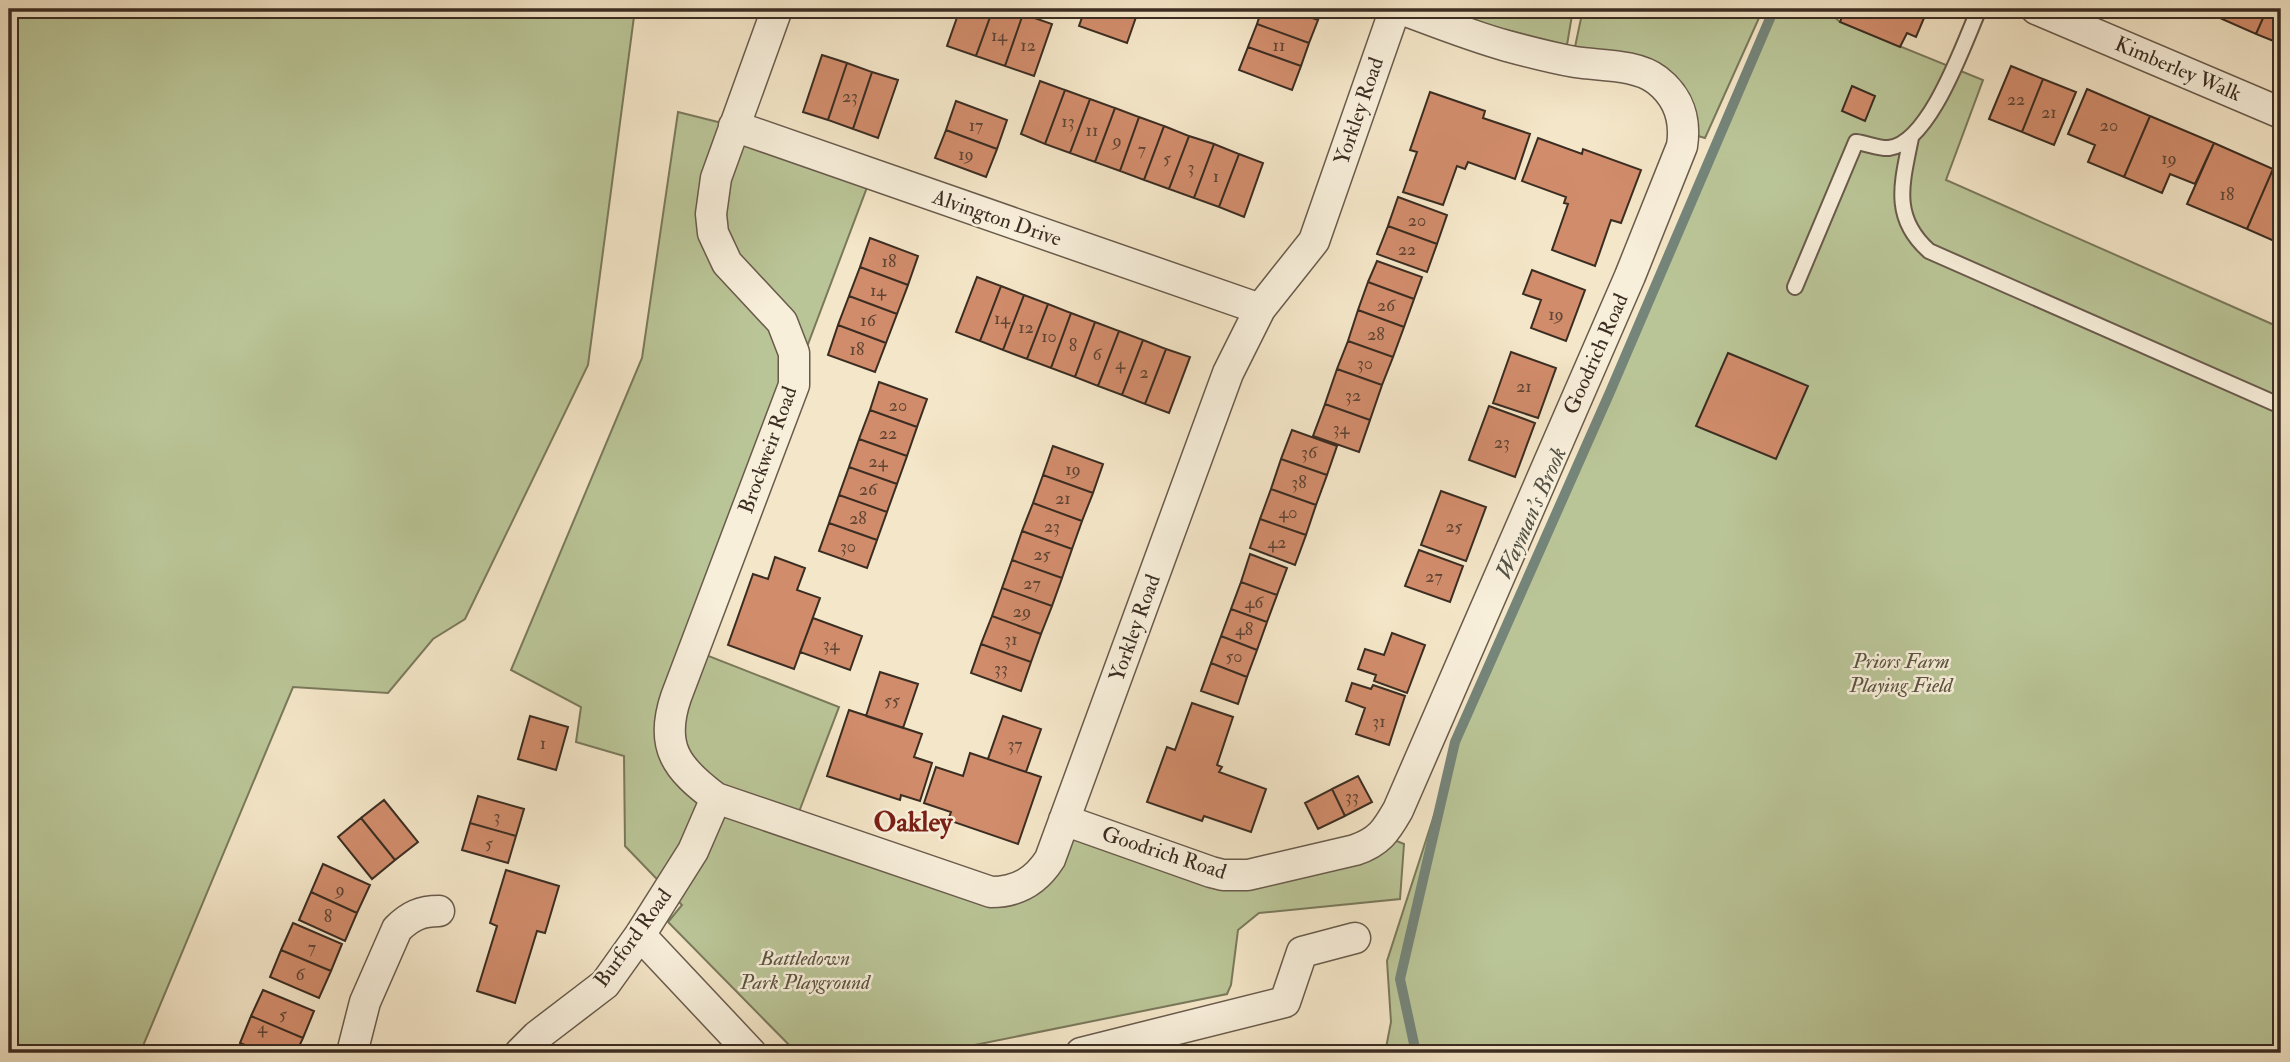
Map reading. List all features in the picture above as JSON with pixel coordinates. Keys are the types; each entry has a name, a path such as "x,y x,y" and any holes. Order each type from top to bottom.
{"street":[{"name":"Brockweir Road","path":"673,749 669,738 672,711 794,385 794,353 782,322 727,263 713,233 712,196 734,125 777,9"},
{"name":"Yorkley Road","path":"673,749 678,764 687,775 716,798 991,892 1020,887 1037,877 1050,859 1228,373 1260,309 1314,241 1398,9"},
{"name":"Goodrich Road","path":"1064,820 1211,872 1236,876 1355,850 1371,845 1382,835 1404,796 1630,276 1682,146 1682,117 1669,90 1639,71 1572,61 1506,46 1398,9"},
{"name":"Kimberley Walk","path":"2036,9 2281,113"},
{"name":"Alvington Drive","path":"734,125 1260,309"},
{"name":"Burford Road","path":"520,1053 537,1036 605,984 640,935 693,851 716,798"},
{"path":"352,1053 365,1002 397,929 405,920 416,915 439,911"},
{"path":"640,935 751,1053"},
{"path":"1081,1053 1285,1002 1302,952 1355,938"}],"lane":[{"path":"1795,287 1856,142 1889,148 1911,138 1935,107 1979,9"},
{"path":"1911,138 1902,198 1903,213 1917,241 1929,251 2281,406"}],"green space":[{"path":"9,9 635,9 588,365 465,619 433,639 388,693 293,687 140,1053 9,1053"},
{"path":"1438,9 1573,9 1567,45 1444,14"},
{"path":"1583,9 1763,9 1705,138 1684,132 1669,90 1572,61"},
{"name":"Priors Farm Playing Field","path":"1774,9 1828,9 1840,22 1983,80 1946,180 2281,328 2281,1053 1385,1053 1391,1022 1387,961 1449,769 1455,742"},
{"name":"Battledown Park Playground","path":"678,112 734,126 872,174 693,650 839,707 794,825 1020,887 1064,820 1211,872 1382,835 1404,844 1400,899 1259,913 1238,930 1231,985 1227,994 935,1053 797,1053 668,922 682,905 625,846 624,756 576,742 581,707 511,670 642,358"}],"building":[{"path":"960,9 993,9 976,56 947,46"},
{"path":"993,9 1006,9 1023,14 1005,66 976,56"},
{"path":"1085,9 1115,9 1136,17 1127,43 1079,26"},
{"path":"1115,9 1139,9 1136,17"},
{"path":"1262,9 1288,9 1318,20 1309,43 1257,24"},
{"path":"1288,9 1322,9 1318,20"},
{"path":"1845,9 1927,11 1916,37 1907,33 1900,47 1840,22"},
{"path":"2199,9 2226,9 2222,19"},
{"path":"2226,9 2267,9 2256,34 2222,19"},
{"path":"2267,9 2281,9 2281,44 2256,34"},
{"path":"1023,14 1052,24 1034,76 1005,66"},
{"path":"1257,24 1309,43 1301,66 1248,47"},
{"path":"1248,47 1301,66 1292,90 1239,70"},
{"path":"822,55 847,63 828,120 803,112"},
{"path":"847,63 872,72 853,129 828,120"},
{"path":"2011,66 2043,79 2022,132 1989,119"},
{"path":"872,72 898,80 878,138 853,129"},
{"path":"2043,79 2076,92 2054,145 2022,132"},
{"path":"1040,81 1065,90 1045,144 1021,134"},
{"path":"1852,86 1875,96 1865,121 1842,111"},
{"path":"2087,89 2150,116 2124,177 2088,162 2095,145 2068,134"},
{"path":"1065,90 1090,99 1070,153 1045,144"},
{"path":"1430,92 1485,111 1483,118 1530,134 1515,179 1468,162 1465,169 1457,166 1443,205 1403,192 1417,152 1410,150"},
{"path":"1090,99 1115,108 1095,162 1070,153"},
{"path":"956,101 1007,120 997,149 946,130"},
{"path":"1115,108 1139,117 1120,171 1095,162"},
{"path":"2150,116 2214,143 2195,184 2170,174 2162,193 2124,177"},
{"path":"1139,117 1164,126 1144,180 1120,171"},
{"path":"1164,126 1189,136 1169,189 1144,180"},
{"path":"946,130 997,149 986,177 935,158"},
{"path":"1189,136 1214,144 1194,198 1169,189"},
{"path":"1538,138 1582,154 1583,149 1641,170 1621,223 1611,220 1595,266 1552,250 1568,204 1564,203 1566,197 1522,181"},
{"path":"2214,143 2273,169 2247,229 2187,204"},
{"path":"1214,144 1239,154 1219,207 1194,198"},
{"path":"1239,154 1263,163 1244,217 1219,207"},
{"path":"2273,169 2281,172 2281,244 2247,229"},
{"path":"1398,197 1447,215 1437,244 1388,226"},
{"path":"1388,226 1437,244 1427,272 1377,254"},
{"path":"870,238 918,256 908,285 860,267"},
{"path":"1377,261 1422,277 1414,299 1368,282"},
{"path":"860,267 908,285 897,314 849,296"},
{"path":"1532,270 1585,290 1566,341 1531,328 1541,300 1523,294"},
{"path":"977,277 1001,286 980,341 956,332"},
{"path":"1368,282 1414,299 1404,327 1358,310"},
{"path":"1001,286 1024,295 1003,350 980,341"},
{"path":"1024,295 1048,304 1027,359 1003,350"},
{"path":"849,296 897,314 886,343 838,325"},
{"path":"1048,304 1071,313 1051,368 1027,359"},
{"path":"1358,310 1404,327 1393,357 1348,341"},
{"path":"1071,313 1095,322 1075,377 1051,368"},
{"path":"1095,322 1119,331 1098,386 1075,377"},
{"path":"838,325 886,343 875,372 828,355"},
{"path":"1119,331 1143,340 1122,395 1098,386"},
{"path":"1143,340 1166,349 1145,404 1122,395"},
{"path":"1348,341 1393,357 1382,385 1337,369"},
{"path":"1166,349 1190,357 1169,413 1145,404"},
{"path":"1511,352 1556,368 1538,418 1493,403"},
{"path":"1728,353 1808,386 1776,459 1696,426"},
{"path":"1337,369 1382,385 1370,420 1325,404"},
{"path":"879,382 927,399 917,427 870,410"},
{"path":"1325,404 1370,420 1359,452 1313,436"},
{"path":"1489,406 1535,423 1515,477 1469,460"},
{"path":"870,410 917,427 907,456 859,439"},
{"path":"1292,430 1337,446 1327,475 1281,459"},
{"path":"859,439 907,456 897,484 849,467"},
{"path":"1053,446 1103,464 1093,493 1043,475"},
{"path":"1281,459 1327,475 1316,505 1271,489"},
{"path":"849,467 897,484 887,512 839,495"},
{"path":"1043,475 1093,493 1082,521 1033,503"},
{"path":"1271,489 1316,505 1306,535 1260,519"},
{"path":"1441,491 1486,507 1466,561 1421,545"},
{"path":"839,495 887,512 877,540 829,523"},
{"path":"1033,503 1082,521 1072,549 1022,531"},
{"path":"1260,519 1306,535 1295,565 1250,548"},
{"path":"829,523 877,540 867,568 819,551"},
{"path":"1022,531 1072,549 1062,578 1012,560"},
{"path":"1419,550 1463,566 1450,602 1405,586"},
{"path":"1250,554 1287,568 1277,595 1241,582"},
{"path":"775,557 805,568 797,590 820,598 794,669 728,645 753,574 768,579"},
{"path":"1012,560 1062,578 1052,606 1002,588"},
{"path":"1241,582 1277,595 1267,622 1231,609"},
{"path":"1002,588 1052,606 1041,634 992,616"},
{"path":"1231,609 1267,622 1257,650 1221,636"},
{"path":"992,616 1041,634 1031,662 981,644"},
{"path":"813,618 862,636 850,670 800,652"},
{"path":"1392,633 1425,645 1407,693 1374,681 1376,675 1358,669 1365,649 1384,655"},
{"path":"1221,636 1257,650 1247,677 1211,663"},
{"path":"981,644 1031,662 1021,691 971,673"},
{"path":"1211,663 1247,677 1238,704 1201,691"},
{"path":"880,672 918,684 903,728 866,716"},
{"path":"1352,683 1371,689 1373,685 1405,696 1389,745 1356,734 1365,708 1346,701"},
{"path":"1192,703 1233,717 1217,765 1222,767 1219,772 1266,789 1251,832 1204,816 1202,821 1147,802 1167,747 1175,750"},
{"path":"849,710 922,734 914,757 932,763 920,801 901,795 900,800 827,776"},
{"path":"530,716 568,727 556,770 518,759"},
{"path":"1003,716 1041,729 1026,772 988,759"},
{"path":"970,753 1041,777 1018,844 948,820 951,812 924,803 936,767 963,776"},
{"path":"1358,776 1372,802 1345,816 1332,789"},
{"path":"1332,789 1345,816 1318,829 1305,803"},
{"path":"478,796 524,809 516,836 470,823"},
{"path":"384,800 418,842 395,860 361,818"},
{"path":"361,818 395,860 372,879 338,837"},
{"path":"470,823 516,836 508,863 462,850"},
{"path":"323,864 370,885 357,913 311,892"},
{"path":"506,870 559,886 545,933 537,931 515,1003 477,991 497,926 490,923"},
{"path":"311,892 357,913 345,941 299,920"},
{"path":"293,923 342,944 331,971 281,950"},
{"path":"281,950 331,971 319,998 270,977"},
{"path":"263,990 314,1011 303,1038 251,1016"},
{"path":"251,1016 303,1038 296,1053 265,1053 240,1043"}],"waterway":[{"name":"Wayman's Brook","path":"1416,1053 1400,979 1455,742 1610,392 1774,9"}],"district":[{"name":"Oakley","path":"913,822"}]}
